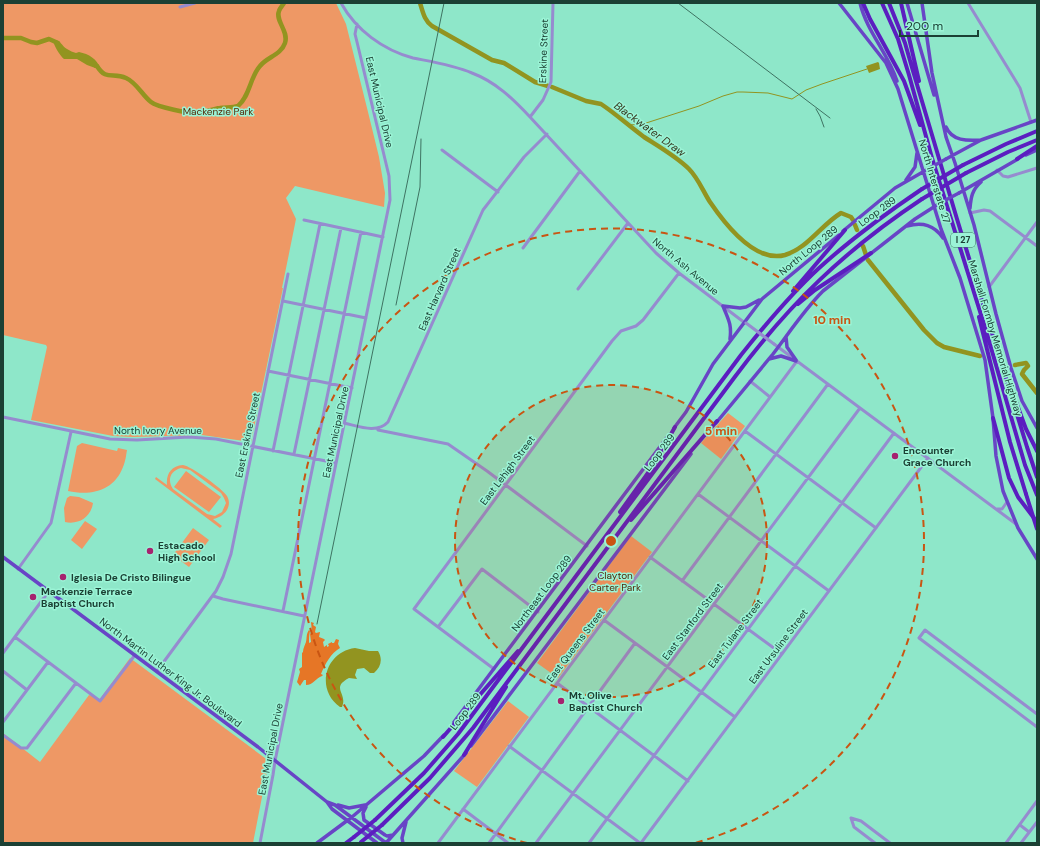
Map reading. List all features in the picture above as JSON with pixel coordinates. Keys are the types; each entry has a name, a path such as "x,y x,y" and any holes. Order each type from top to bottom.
{"highway":[{"path":"863,3 870,19 904,81 932,158"},
{"name":"Marshall Formby Memorial Highway","path":"882,3 895,33 909,74 932,158 973,287 1025,465 1037,495"},
{"name":"Marshall Formby Memorial Highway","path":"889,3 905,43 1002,367 1037,477"},
{"path":"900,3 919,82 920,93"},
{"name":"Loop 289","path":"346,843 392,805 451,743 741,355 777,311 818,270 874,222 922,189 962,165 1037,131"},
{"name":"Loop 289","path":"360,843 382,825 430,778 458,747 759,344 811,287 842,258 881,227 922,198 966,173 1008,152 1037,140"},
{"path":"1017,159 1037,146"},
{"path":"777,311 787,297 845,230"},
{"path":"774,326 803,299 871,253"},
{"path":"973,287 1008,434 1037,529"},
{"path":"1002,367 1024,423 1037,451"},
{"path":"993,418 1009,478 1018,497 1037,522"},
{"path":"604,553 717,421"},
{"path":"590,558 607,531 653,466 675,427"},
{"path":"443,737 535,631"},
{"path":"464,755 486,719 544,633"}],"main road":[{"name":"North Interstate 27","path":"839,3 886,63 898,89 934,207 960,278 985,360 998,469 1007,502 1016,524 1037,559"},
{"path":"860,3 867,23 893,70 898,82 898,89"},
{"path":"906,3 947,130 955,137 963,140 981,140"},
{"path":"922,3 932,73 946,137 953,155 970,213 1000,329 1020,395 1029,416 1037,428"},
{"name":"North Loop 289","path":"745,323 762,299 885,196 928,169 981,140 1037,120"},
{"path":"904,183 915,167 917,150"},
{"path":"386,843 432,789 464,755 634,529 717,421 778,347 805,310 823,292 906,226 940,203 1017,159 1037,150"},
{"path":"970,213 970,198 979,183 987,176"},
{"path":"906,226 923,224 930,226 939,232 946,243"},
{"path":"723,306 740,308 746,307 762,299"},
{"path":"723,306 730,320 730,341"},
{"name":"Northeast Loop 289","path":"317,843 352,818 424,756 443,737 538,612 686,412 713,364 745,323"},
{"path":"786,336 787,347 797,361"},
{"path":"768,359 782,356 797,361"},
{"name":"North Martin Luther King Jr. Boulevard","path":"3,557 275,761 327,802 332,809 376,843"},
{"name":"North Martin Luther King Jr. Boulevard","path":"327,802 335,805 386,843"},
{"path":"335,805 349,808 361,807 368,804"},
{"path":"368,804 363,814 364,820 385,835 393,835"},
{"path":"403,843 402,838 404,830 410,816"}],"street":[{"path":"180,7 195,3"},
{"name":"North Ash Avenue","path":"341,3 357,24 377,42 413,58 458,68 493,83 511,97 656,253 679,273 1016,524"},
{"name":"Erskine Street","path":"530,117 544,100 551,82 553,3"},
{"path":"968,3 1020,88 1031,122"},
{"name":"East Municipal Drive","path":"260,843 304,616 390,200 389,176 355,34 357,24"},
{"name":"East Harvard Street","path":"374,429 384,426 390,418 480,215 524,157 547,134"},
{"path":"442,150 498,192"},
{"path":"997,170 1003,176 1008,177 1037,168"},
{"path":"523,248 580,171"},
{"path":"970,213 984,210 990,211 1037,246"},
{"path":"304,220 383,236"},
{"path":"989,286 1037,222"},
{"path":"578,290 628,223"},
{"path":"273,451 320,224"},
{"path":"294,454 341,228"},
{"path":"283,611 361,232"},
{"name":"East Lehigh Street","path":"438,627 414,609 612,341 624,330 636,326 643,320 679,273"},
{"name":"East Erskine Street","path":"157,672 213,596 223,577 228,563 288,274"},
{"path":"283,301 366,318"},
{"name":"East Queens Street","path":"438,843 797,361"},
{"path":"268,371 352,388"},
{"path":"750,381 770,397"},
{"path":"682,581 828,384"},
{"name":"East Stanford Street","path":"536,843 860,408"},
{"name":"North Ivory Avenue","path":"3,417 71,432 124,440 198,437 227,441 336,463"},
{"path":"344,423 448,444 587,546"},
{"path":"745,431 876,528"},
{"path":"18,569 51,524 71,432"},
{"name":"East Tulane Street","path":"589,843 894,433"},
{"name":"East Ursuline Street","path":"640,843 688,781 928,458"},
{"path":"698,494 829,591"},
{"path":"995,508 1002,509 1007,502"},
{"path":"650,558 782,654"},
{"path":"494,670 438,627 482,569 538,612"},
{"path":"3,653 49,592"},
{"path":"213,596 304,616"},
{"path":"604,620 735,717"},
{"path":"1037,714 925,630 919,638 1037,727"},
{"path":"14,637 100,701 135,655"},
{"path":"489,843 635,643"},
{"path":"3,722 48,662"},
{"path":"964,672 970,664"},
{"path":"3,672 27,690"},
{"path":"3,735 21,748 25,749 76,683"},
{"path":"557,683 688,781"},
{"path":"3,714 7,717"},
{"path":"509,746 640,843"},
{"path":"1006,843 1037,801"},
{"path":"463,809 508,843"},
{"path":"875,843 854,827 851,818 861,821 890,843"},
{"path":"1021,843 1037,822"},
{"path":"1020,825 1029,832"}],"green space":[{"name":"Mackenzie Park","path":"3,3 336,3 346,24 379,157 385,193 384,207 295,186 286,198 296,219 251,442 202,435 133,437 113,436 31,420 47,347 46,345 3,335"},
{"path":"728,413 745,426 721,459 701,443"},
{"path":"82,443 117,451 118,448 127,450 125,462 119,475 114,482 101,490 85,493 68,491 77,446"},
{"path":"179,466 187,466 199,473 220,488 227,496 229,500 228,508 224,514 213,519 222,526 220,528 155,479 156,477 167,485 168,474 172,469","holes":["181,468 190,470 221,493 226,503 222,512 215,516 207,514 173,489 170,479 174,471"]},
{"path":"186,471 221,497 209,512 174,487"},
{"path":"70,496 79,497 93,503 90,512 84,519 70,523 65,522 64,508 67,498"},
{"path":"85,521 97,529 82,549 71,540"},
{"path":"193,528 209,540 189,567 173,555"},
{"name":"Clayton Carter Park","path":"631,536 652,552 558,678 537,663"},
{"path":"130,658 269,761 253,843 3,843 3,733 40,762 89,695 100,699"},
{"path":"508,701 529,717 477,787 454,771"}],"shaded area":[{"path":"53,40 59,41 68,50 86,54 97,62 100,68 98,69 87,65 77,59 64,59 57,50"},
{"path":"878,62 880,69 869,73 866,66"},
{"path":"311,622 314,623 313,625 316,627 315,632 320,632 319,637 325,640 323,642 324,647 327,645 327,647 329,646 328,644 332,642 334,643 336,639 339,640 338,644 340,648 324,666 321,674 323,675 322,676 308,685 306,685 306,680 304,680 300,686 297,682 300,672 299,669 302,667 302,653 309,630 309,643 311,642"},
{"path":"355,648 378,651 380,663 374,673 370,673 364,668 357,669 355,675 357,679 349,678 343,682 340,688 343,702 342,707 340,707 332,699 328,691 326,681 327,672 330,664 336,656"}],"waterway":[{"name":"Blackwater Draw","path":"96,66 100,71 107,75 121,76 130,80 151,102 166,108 198,113 217,108 238,106 248,92 257,70 266,60 277,53 285,43 285,34 278,15 279,10 284,3"},
{"name":"Blackwater Draw","path":"420,3 425,18 432,26 492,60 504,63 535,82 548,86"},
{"name":"Blackwater Draw","path":"3,38 21,38 37,43 49,39 58,43"},
{"path":"629,125 643,124 737,92 768,93 792,99 806,90 867,69"},
{"name":"Blackwater Draw","path":"552,87 586,101 601,104 644,137 679,160 698,180 710,202 732,231 752,248 763,253 774,256 785,255 793,252 808,242 841,213 851,217 853,220"},
{"name":"Blackwater Draw","path":"855,225 857,230"},
{"name":"Blackwater Draw","path":"863,246 866,255"},
{"name":"Blackwater Draw","path":"868,260 924,330 937,343 944,347 980,356"},
{"name":"Blackwater Draw","path":"1015,365 1026,363 1028,366 1022,374 1037,393"}],"railway":[{"path":"317,624 444,3"},
{"path":"678,3 830,118"},
{"path":"816,109 824,127"},
{"path":"396,305 420,187 421,139"}],"place":[{"name":"Encounter Grace Church","path":"895,456"},
{"name":"Estacado High School","path":"150,551"},
{"name":"Iglesia De Cristo Bilingue","path":"63,577"},
{"name":"Mackenzie Terrace Baptist Church","path":"33,597"},
{"name":"Mt. Olive Baptist Church","path":"561,701"}]}
